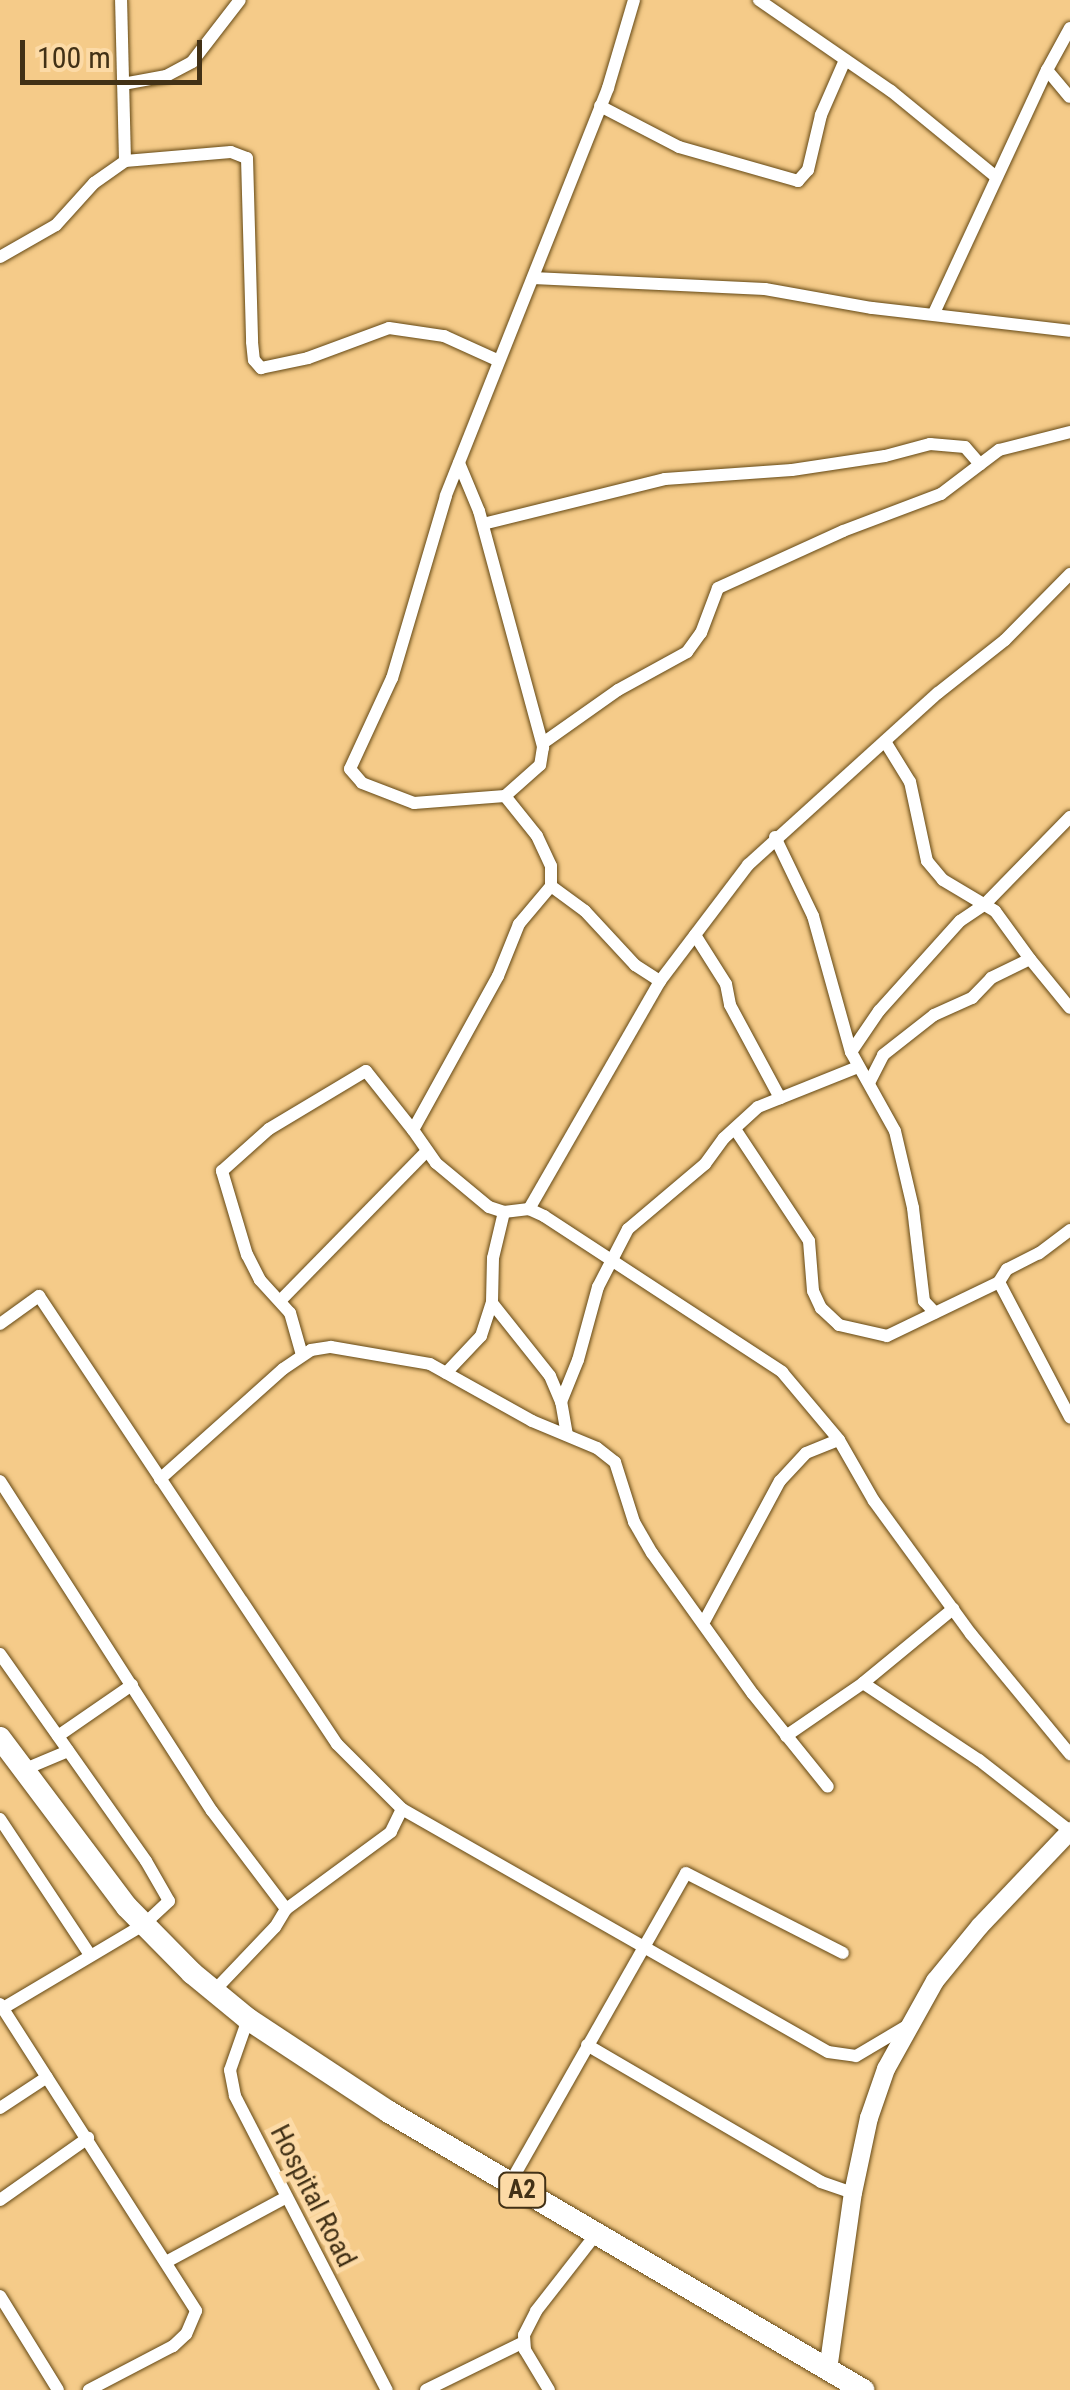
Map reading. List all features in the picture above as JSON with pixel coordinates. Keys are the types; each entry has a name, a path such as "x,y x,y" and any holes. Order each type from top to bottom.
{"highway":[{"name":"A2","path":"0,1738 143,1925 248,2018 390,2112 862,2390"}],"street":[{"path":"120,0 125,161"},
{"path":"123,84 166,76 192,62 240,0"},
{"path":"458,463 482,524 543,742 540,765 505,796 414,804 372,788 350,772 392,678 422,568 458,463 600,106 634,0"},
{"path":"758,0 845,60 996,176"},
{"path":"934,312 1046,70 1070,28"},
{"path":"600,106 679,147 794,182 808,170 821,115 845,60"},
{"path":"1046,70 1070,97"},
{"path":"0,257 56,225 94,183 125,161 231,152 248,158 252,342 254,360 261,368 308,358 389,328 444,336 499,362"},
{"path":"534,278 764,289 872,308 934,312 1070,331"},
{"path":"543,742 618,690 687,652 702,632 709,601 718,588 843,531 941,494 1008,446 1070,432"},
{"path":"482,524 665,479 828,466 930,444 965,447 980,464"},
{"path":"529,1209 660,981 734,882 775,837 1005,640 1070,574"},
{"path":"886,743 910,782 927,861 943,880 1003,920 1070,1008"},
{"path":"413,1130 498,976 519,924 550,886 551,866 543,845 505,796"},
{"path":"851,1052 888,1000 960,921 984,904 1070,817"},
{"path":"775,837 813,916 851,1052 895,1131 913,1208 925,1306 936,1313"},
{"path":"550,886 573,900 635,964 660,981"},
{"path":"695,935 726,984 730,1006 780,1098"},
{"path":"870,1081 883,1055 934,1015 972,998 991,978 1030,959"},
{"path":"561,1402 610,1260 628,1229 705,1164 758,1107 858,1067"},
{"path":"302,1355 290,1313 260,1280 247,1256 222,1171 269,1129 366,1071 427,1150 480,1200 504,1212 529,1209 765,1358 800,1391 839,1440 874,1501 953,1608 1070,1754"},
{"path":"735,1129 809,1240 814,1291 831,1320 852,1330 887,1336 999,1282 1007,1269 1039,1254 1070,1230"},
{"path":"280,1302 427,1150"},
{"path":"446,1373 481,1336 492,1303 493,1258 504,1212"},
{"path":"999,1282 1070,1417"},
{"path":"0,1324 39,1296 338,1744 402,1809 844,2058 856,2056 906,2027"},
{"path":"492,1303 550,1376 568,1435"},
{"path":"160,1479 302,1355 331,1347 413,1359 446,1373 616,1462 634,1522 668,1577 828,1788"},
{"path":"704,1620 780,1481 806,1453 839,1440"},
{"path":"0,1481 212,1812 286,1909"},
{"path":"786,1736 863,1683 953,1608"},
{"path":"0,1654 167,1893 166,1906 143,1925 1,2006 196,2311 186,2334 174,2346 89,2390"},
{"path":"828,2370 852,2192 869,2118 906,2027 980,1926 1070,1831 979,1760 863,1683"},
{"path":"58,1736 132,1685"},
{"path":"23,1770 68,1751"},
{"path":"214,1991 254,1945 267,1936 286,1909 374,1849 401,1819 402,1809"},
{"path":"0,1819 90,1956"},
{"path":"510,2183 686,1873 843,1953"},
{"name":"Hospital Road","path":"248,2018 230,2070 242,2112 387,2390"},
{"path":"586,2046 821,2182 852,2192"},
{"path":"0,2108 46,2077"},
{"path":"0,2200 88,2138"},
{"path":"166,2262 285,2198"},
{"path":"426,2390 522,2343 536,2311 597,2233"},
{"path":"0,2296 58,2390"},
{"path":"522,2343 549,2390"}]}
